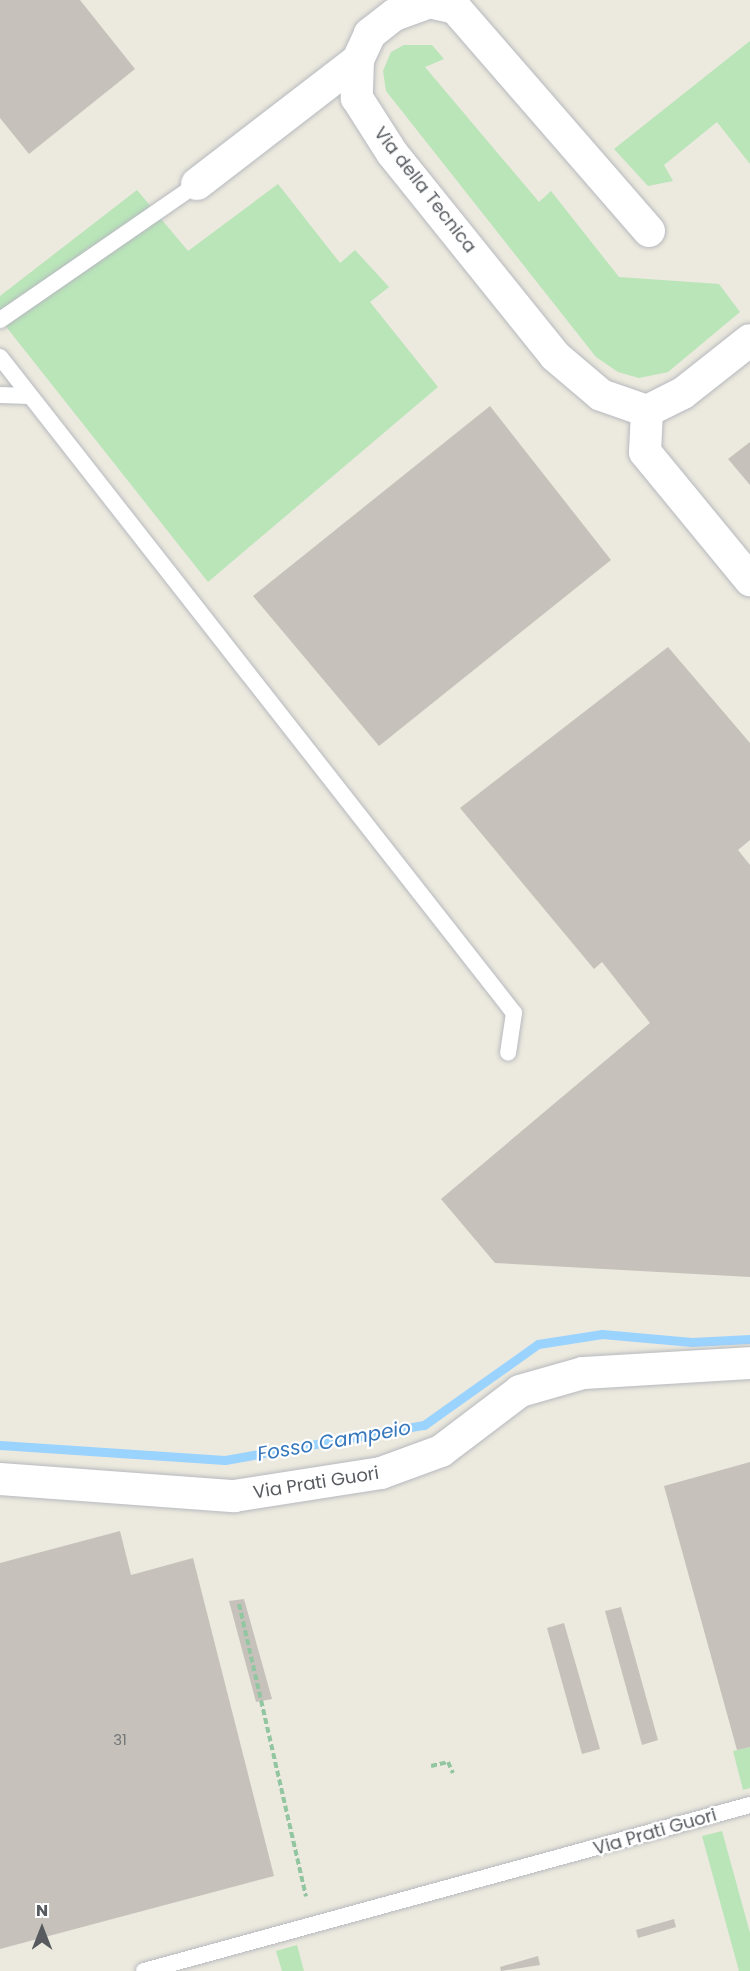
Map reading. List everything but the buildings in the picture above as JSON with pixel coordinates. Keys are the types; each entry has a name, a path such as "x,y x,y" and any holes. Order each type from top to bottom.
{"street":[{"name":"Via della Tecnica","path":"647,411 601,395 555,356 392,153 357,98 358,60 370,34 394,15 430,2 455,8 649,231"},
{"path":"197,184 358,60"},
{"path":"750,340 683,393 647,411 645,452 750,580"},
{"name":"Via Prati Guori","path":"0,1479 234,1497 381,1473 441,1451 520,1391 583,1373 750,1363"}],"lane":[{"path":"0,320 197,184"},
{"path":"0,357 514,1013 508,1053"},
{"path":"0,394 30,396"},
{"name":"Via Prati Guori","path":"144,1971 750,1805"}],"path":[{"path":"239,1604 306,1896"},
{"path":"431,1766 448,1762 453,1773"}],"green space":[{"path":"750,41 750,164 717,122 664,165 673,181 648,186 614,149"},
{"path":"404,45 432,45 444,59 425,67 539,202 551,191 619,277 719,284 740,312 668,372 639,378 618,372 596,357 386,91 383,71 391,52"},
{"path":"278,184 340,263 355,250 389,287 370,302 438,387 208,582 0,319 0,296 137,190 188,251"},
{"path":"750,1747 750,1788 743,1790 733,1751"},
{"path":"722,1831 750,1933 750,1971 739,1971 702,1836"},
{"path":"297,1945 304,1971 282,1971 276,1951"}],"waterway":[{"name":"Fosso Campeio","path":"0,1445 225,1460 424,1425 538,1344 602,1334 692,1342 750,1339"}]}
